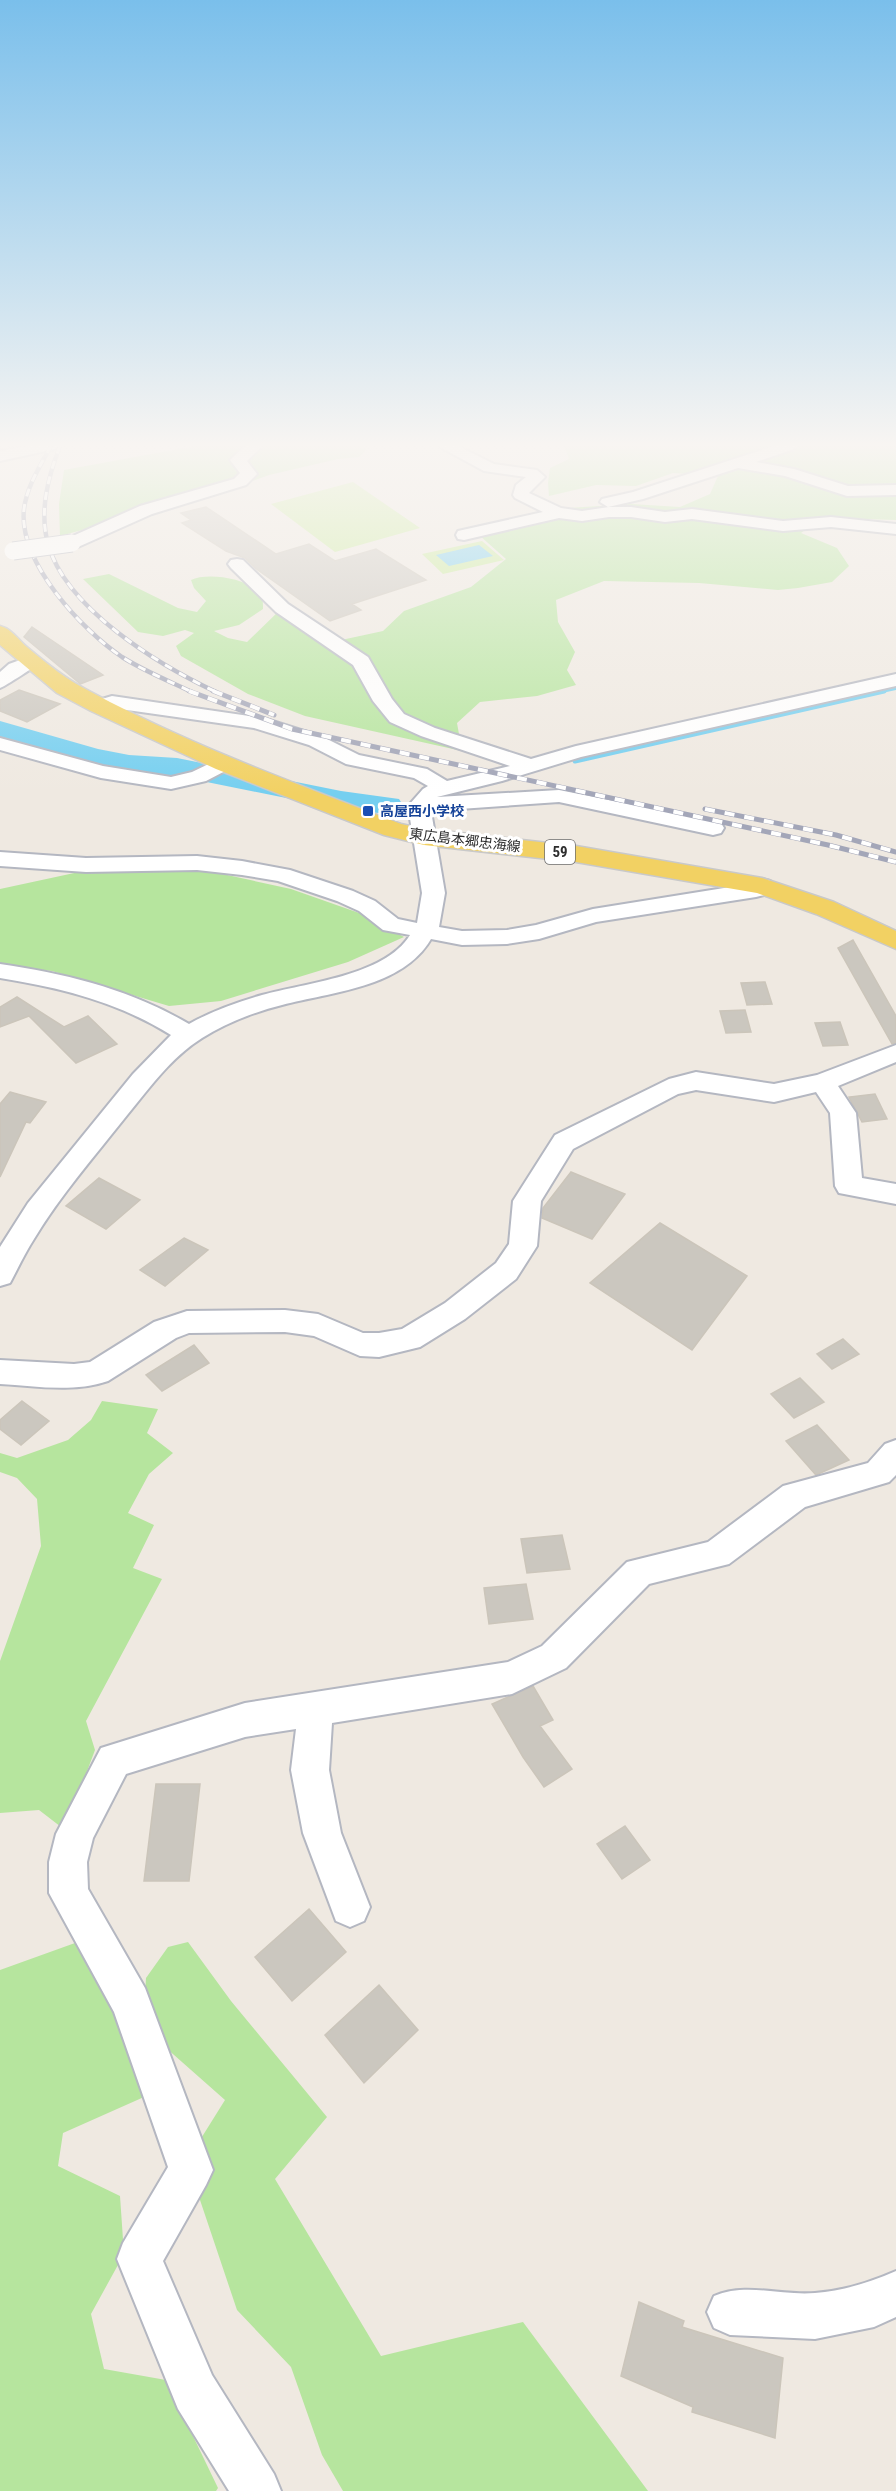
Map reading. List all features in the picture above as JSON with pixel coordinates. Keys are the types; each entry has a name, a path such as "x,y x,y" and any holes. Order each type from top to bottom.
{"main road":[{"name":"東広島本郷忠海線","path":"0,632 32,662 66,688 99,706 224,764 393,830 424,837 576,854 762,886 825,909 896,941"}],"street":[{"path":"237,564 282,608 322,633 339,648 362,661 383,701 397,718 428,732 531,766"},
{"path":"0,682 16,668 32,662"},
{"path":"418,806 430,793 442,788 495,777 576,752 896,681"},
{"path":"99,706 112,702 256,722 316,741 353,760 420,773 434,780 442,788"},
{"path":"0,744 101,772 171,783 199,777 224,764"},
{"path":"418,806 559,796 713,828"},
{"path":"0,1275 43,1204 159,1060 189,1035 220,1017 272,999 358,980 380,972 414,946 429,922 434,896 418,806"},
{"path":"0,859 86,865 197,863 242,868 282,875 345,896 366,906 391,926 462,938 507,937 539,932 593,916 756,890 762,886"},
{"path":"0,971 52,979 100,990 137,1005 189,1035"},
{"path":"0,1372 74,1376 98,1373 165,1330 187,1322 285,1321 318,1325 360,1344 379,1345 409,1339 455,1311 506,1271 523,1246 528,1201 564,1142 669,1088 696,1081 774,1093 823,1082 896,1053"},
{"path":"823,1082 843,1113 849,1186 896,1194"},
{"path":"257,2491 195,2392 139,2259 191,2170 131,2002 69,1893 68,1862 75,1834 114,1760 244,1720 512,1678 554,1658 639,1572 717,1554 795,1496 878,1473 896,1453"},
{"path":"314,1710 315,1735 310,1770 322,1833 350,1907"},
{"path":"730,2312 815,2316 874,2304 896,2294"}],"green space":[{"path":"431,562 494,562 443,574"},
{"path":"502,562 846,562 849,566 832,582 798,588 778,590 699,583 604,581 556,600 558,622 575,652 567,670 576,685 537,696 480,702 457,723 462,751 305,716 248,694 181,656 176,646 194,633 185,630 163,636 138,632 83,579 109,574 178,608 197,612 206,601 194,588 191,580 217,577 248,584 261,595 263,609 239,625 214,631 228,638 247,642 282,608 332,642 383,631 404,611 471,587"},
{"path":"116,864 195,868 291,889 362,914 404,937 348,962 221,1001 169,1006 52,971 0,965 0,889"},
{"path":"102,1401 158,1409 147,1433 173,1453 149,1474 128,1513 154,1525 133,1568 162,1579 86,1721 95,1750 65,1830 39,1810 0,1813 0,1661 41,1546 37,1499 17,1478 0,1472 0,1453 17,1458 68,1440 91,1420"},
{"path":"188,1942 231,2001 327,2117 275,2179 381,2356 523,2322 648,2491 343,2491 322,2455 291,2367 237,2310 200,2200 200,2140 225,2100 165,2047 144,2012 146,1978 168,1947"},
{"path":"75,1943 100,1963 144,2097 63,2133 58,2166 120,2196 124,2254 91,2314 104,2369 166,2380 218,2488 216,2491 0,2491 0,1970"}],"water":[{"path":"445,562 466,562 449,566"}],"building":[{"path":"249,562 397,562 426,580 352,604 361,610 330,621"},
{"path":"32,627 103,675 80,684 24,637"},
{"path":"19,690 60,704 27,722 0,711 0,700"},
{"path":"853,940 896,1016 896,1043 892,1044 838,948"},
{"path":"765,982 772,1004 747,1005 741,983"},
{"path":"17,997 64,1027 88,1016 117,1044 76,1063 29,1016 0,1027 0,1007"},
{"path":"745,1010 751,1032 726,1033 720,1011"},
{"path":"840,1022 848,1045 823,1046 815,1023"},
{"path":"10,1092 46,1102 30,1123 26,1122 0,1177 0,1104"},
{"path":"875,1094 887,1119 862,1122 849,1097"},
{"path":"571,1172 625,1194 592,1239 542,1218 543,1208"},
{"path":"99,1178 140,1200 106,1229 66,1206"},
{"path":"660,1223 747,1276 692,1350 590,1283"},
{"path":"184,1238 208,1250 165,1286 140,1270"},
{"path":"843,1339 859,1354 832,1369 817,1354"},
{"path":"194,1345 209,1363 162,1391 146,1375"},
{"path":"800,1378 824,1402 794,1418 771,1394"},
{"path":"22,1401 49,1421 21,1445 0,1429 0,1420"},
{"path":"817,1425 849,1460 816,1475 786,1441"},
{"path":"562,1535 570,1569 527,1573 521,1539"},
{"path":"526,1584 533,1619 489,1624 484,1588"},
{"path":"533,1686 553,1720 540,1726 572,1769 544,1787 523,1757 492,1704"},
{"path":"156,1784 200,1784 189,1881 144,1881"},
{"path":"625,1826 650,1860 622,1879 597,1844"},
{"path":"309,1909 346,1952 292,2001 255,1957"},
{"path":"379,1985 418,2030 364,2083 325,2035"},
{"path":"639,2302 684,2321 682,2327 783,2358 775,2438 692,2412 693,2407 621,2376"}],"waterway":[{"path":"877,692 896,688"},
{"path":"575,761 884,691"},
{"path":"0,730 94,757 129,764 177,767 341,800 388,805"}],"railway":[{"path":"37,562 56,593 89,630 106,645 139,667 192,692"},
{"path":"56,562 74,591 117,632 168,667 216,692"},
{"path":"189,691 292,729 828,845 896,862"},
{"path":"213,691 274,715"},
{"path":"705,809 836,835 896,852"}],"place":[{"name":"高屋西小学校","path":"368,811"}]}
